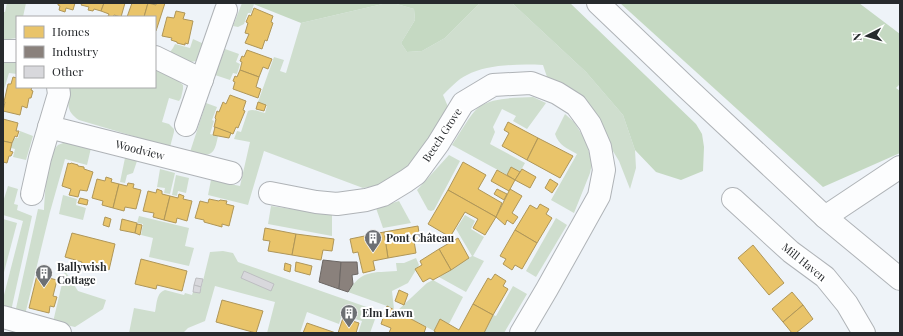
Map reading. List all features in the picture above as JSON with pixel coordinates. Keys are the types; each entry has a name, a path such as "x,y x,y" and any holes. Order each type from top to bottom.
{"street":[{"path":"598,3 825,217 900,279"},
{"path":"186,124 226,10"},
{"path":"3,51 16,51"},
{"path":"156,57 202,80"},
{"name":"Beech Grove","path":"270,193 316,202 337,204 366,200 383,195 416,174 438,144 463,103 493,85 531,83 557,93 576,105 590,124 600,147 604,170 599,196 551,283 521,333"},
{"path":"32,194 48,127 59,94 58,88"},
{"name":"Woodview","path":"48,127 231,173"},
{"path":"825,217 900,167"},
{"name":"Mill Haven","path":"733,199 791,252 825,277 847,304 864,333"},
{"path":"3,317 60,333"}],"green space":[{"path":"7,3 26,3 23,16 16,16 16,38 3,39 3,12 5,12"},
{"path":"242,3 254,4 251,13 248,13 244,24 238,27 233,26"},
{"path":"251,3 387,3 301,23"},
{"path":"387,3 393,3 414,9 415,20 401,43 407,52 422,51 445,38 480,3 513,4 586,72 623,115 635,150 636,168 630,189 619,161 583,102 547,77 543,65 525,65 494,67 475,71 457,81 443,95 449,109 415,163 380,185 363,188 264,151 248,205 208,195 211,180 240,186 250,142 234,139 237,131 241,132 248,111 254,110 265,113 267,106 258,102 274,57 284,60 280,71 286,73 301,23"},
{"path":"393,3 480,3 445,38 422,51 407,52 401,43 415,20 414,9"},
{"path":"508,3 570,3 696,124 702,134 704,147 703,171 681,180 656,172 635,150 623,115 586,72 513,4"},
{"path":"620,3 859,3 900,34 900,84 896,88 900,91 900,153 823,187"},
{"path":"193,39 204,44 197,61 191,62 170,52 175,44 190,48"},
{"path":"225,49 239,54 236,62 240,64 237,74 233,73 230,80 215,75"},
{"path":"3,63 16,63 16,74 9,73 3,93"},
{"path":"156,70 177,80 183,85 181,98 179,101 169,98 162,122 169,124 174,129 170,147 79,120 71,113 68,101 70,88 156,88"},
{"path":"533,97 546,103 527,129 513,121 516,116 502,109 493,127 495,132 490,144 525,163 520,172 511,167 507,175 452,145 468,119 479,107 491,101"},
{"path":"206,103 217,107 212,120 214,121 210,134 218,136 213,152 207,155 202,155 190,152"},
{"path":"565,114 574,122 586,141 592,164 590,173 574,213 551,200 577,154 561,144 555,134"},
{"path":"20,131 33,136 26,160 13,157 15,149 11,148 14,138 18,138"},
{"path":"70,143 91,148 87,165 65,159 50,212 25,315 15,313 38,209 44,210 47,176 51,157 58,145"},
{"path":"449,155 460,161 434,210 428,210 417,190"},
{"path":"125,158 137,161 133,173 127,175 125,183 120,182"},
{"path":"160,169 175,173 170,194 164,193 165,188 157,187"},
{"path":"176,175 189,178 186,193 178,191 177,196 172,195"},
{"path":"8,186 18,189 14,204 18,205 17,210 32,216 11,311 3,309 3,299 23,221 3,215 3,202"},
{"path":"63,195 77,199 76,205 86,208 83,220 59,214"},
{"path":"399,201 411,223 383,228 376,208"},
{"path":"271,206 332,215 332,236 268,224"},
{"path":"465,215 475,221 471,229 484,237 473,256 484,261 466,292 439,277 472,256 456,229"},
{"path":"139,216 189,228 185,246 194,248 189,266 149,257 153,238 141,235 143,224 137,223"},
{"path":"556,218 567,225 536,277 526,271"},
{"path":"3,219 17,223 3,276"},
{"path":"223,251 233,253 238,262 378,311 370,333 358,333 362,321 342,315 339,324 307,312 300,333 267,333 275,302 215,286 205,321 188,328 183,333 129,333 134,308 155,312 157,299 162,291 165,290 184,295 185,293 192,295 193,292 200,293 210,252"},
{"path":"416,258 419,265 408,283 392,291 394,309 348,292 358,279 363,276 375,272 397,271 396,263 404,263"},
{"path":"65,271 78,291 106,300 103,309 75,327 53,322"},
{"path":"433,280 463,297 449,324 440,319 434,331 397,311 427,283"},
{"path":"513,286 527,294 504,333 484,333 493,315 496,316"}],"building: Homes":[{"path":"58,3 75,3 73,10 66,8 65,12 59,10 60,6"},
{"path":"82,3 104,3 101,11 94,9 93,11 88,10 89,7 81,5"},
{"path":"104,3 125,3 121,16 108,16 109,14 101,11"},
{"path":"132,3 148,3 144,16 127,16"},
{"path":"148,3 156,5 156,3 165,3 156,31 156,16 144,16"},
{"path":"254,8 273,16 271,22 273,23 267,41 265,40 262,49 245,43 249,34 245,33 248,23 246,22 249,15 251,16"},
{"path":"176,11 185,13 183,19 193,21 188,44 185,43 185,45 171,40 172,38 162,36 167,17 174,18"},
{"path":"247,50 272,59 268,69 263,67 259,77 240,70 242,62 240,61 242,56 244,57"},
{"path":"240,70 259,77 256,87 261,89 258,98 233,89 235,82 233,81 235,76 237,77"},
{"path":"13,77 16,78 16,88 32,88 31,90 33,91 31,98 29,98 27,108 22,106 20,115 3,111 8,84 11,84"},
{"path":"230,95 246,101 243,110 245,111 238,128 236,127 233,134 214,127 217,111 219,112 223,102 226,104"},
{"path":"258,102 266,105 264,111 256,109"},
{"path":"3,119 18,123 16,131 19,131 17,137 15,136 12,143 3,141"},
{"path":"508,122 538,138 527,160 502,146 509,133 504,130"},
{"path":"215,127 231,133 229,138 213,135"},
{"path":"538,138 573,156 560,178 527,160"},
{"path":"3,141 12,143 10,151 13,152 11,156 9,156 7,163 3,162"},
{"path":"463,162 486,175 478,189 502,203 496,217 448,190"},
{"path":"68,163 84,167 84,169 93,172 87,191 80,190 78,197 69,195 71,189 62,186"},
{"path":"511,167 520,172 515,180 507,175"},
{"path":"522,169 536,177 530,188 515,180"},
{"path":"497,170 515,180 509,191 491,181"},
{"path":"106,177 112,179 111,182 119,184 113,208 102,205 103,201 92,198 97,179 105,181"},
{"path":"550,179 558,184 552,193 545,188"},
{"path":"128,183 134,184 133,188 141,190 136,209 125,207 124,211 113,208 119,184 127,186"},
{"path":"157,189 162,191 162,194 170,196 164,220 153,217 154,213 143,211 148,191 156,193"},
{"path":"497,189 507,194 504,200 494,194"},
{"path":"510,189 522,196 512,213 518,217 513,224 507,220 505,225 496,217"},
{"path":"448,190 496,217 485,235 473,228 478,219 465,212 450,237 428,224"},
{"path":"179,194 184,196 183,199 192,201 187,221 177,218 176,223 164,220 170,196 178,198"},
{"path":"80,198 88,200 87,205 78,203"},
{"path":"209,199 227,201 226,204 234,206 229,226 222,224 222,227 195,218 200,201 208,203"},
{"path":"540,204 549,209 546,214 552,218 537,243 515,230 530,205 537,209"},
{"path":"105,217 111,219 109,227 103,225"},
{"path":"122,219 137,223 135,233 120,230"},
{"path":"137,224 142,225 140,235 135,233"},
{"path":"418,226 420,240 414,241 416,253 388,258 384,232"},
{"path":"265,228 296,234 292,255 268,251 270,241 263,240"},
{"path":"515,230 537,243 522,269 515,265 512,270 503,264 506,259 500,256"},
{"name":"Pont Château","path":"384,232 388,258 373,261 375,270 363,273 358,252 353,253 350,239"},
{"path":"72,233 115,244 109,270 92,265 92,269 81,266 82,262 65,257"},
{"path":"296,234 334,239 332,251 323,250 321,260 292,255"},
{"path":"458,238 469,258 451,270 439,249"},
{"path":"753,245 784,283 769,295 738,258"},
{"path":"439,249 451,270 433,280 430,278 423,282 415,269 422,265 420,261"},
{"path":"141,259 187,271 182,291 157,285 156,289 135,284"},
{"path":"296,262 312,266 310,275 295,271"},
{"path":"285,263 291,265 290,272 284,270"},
{"path":"495,274 506,281 503,286 508,289 493,315 473,304 488,278 491,280"},
{"name":"Ballywish Cottage","path":"37,275 57,280 53,296 57,297 54,307 50,306 49,313 29,308"},
{"path":"399,290 408,294 404,305 395,301"},
{"path":"792,292 803,305 783,322 772,309"},
{"path":"222,300 263,311 256,333 216,322"},
{"path":"473,304 493,315 484,333 437,333 434,331 440,319 459,330"},
{"path":"803,305 813,319 796,333 792,333 783,322"},
{"path":"387,306 426,327 424,333 389,333 391,328 381,324"},
{"name":"Elm Lawn","path":"343,318 359,323 356,333 338,333"},
{"name":"Elm Lawn","path":"307,323 336,333 303,333"}],"building: Industry":[{"path":"323,260 341,262 339,289 319,282"},
{"path":"341,262 357,262 358,274 352,275 353,284 348,292 339,289"}],"building: Other":[{"path":"244,271 274,284 271,291 241,278"},
{"path":"196,278 203,279 201,287 194,285"},
{"path":"194,285 201,287 200,293 193,292"}],"place":[{"name":"Pont Château","path":"373,253"},
{"name":"Ballywish Cottage","path":"44,288"},
{"name":"Elm Lawn","path":"349,328"}]}
